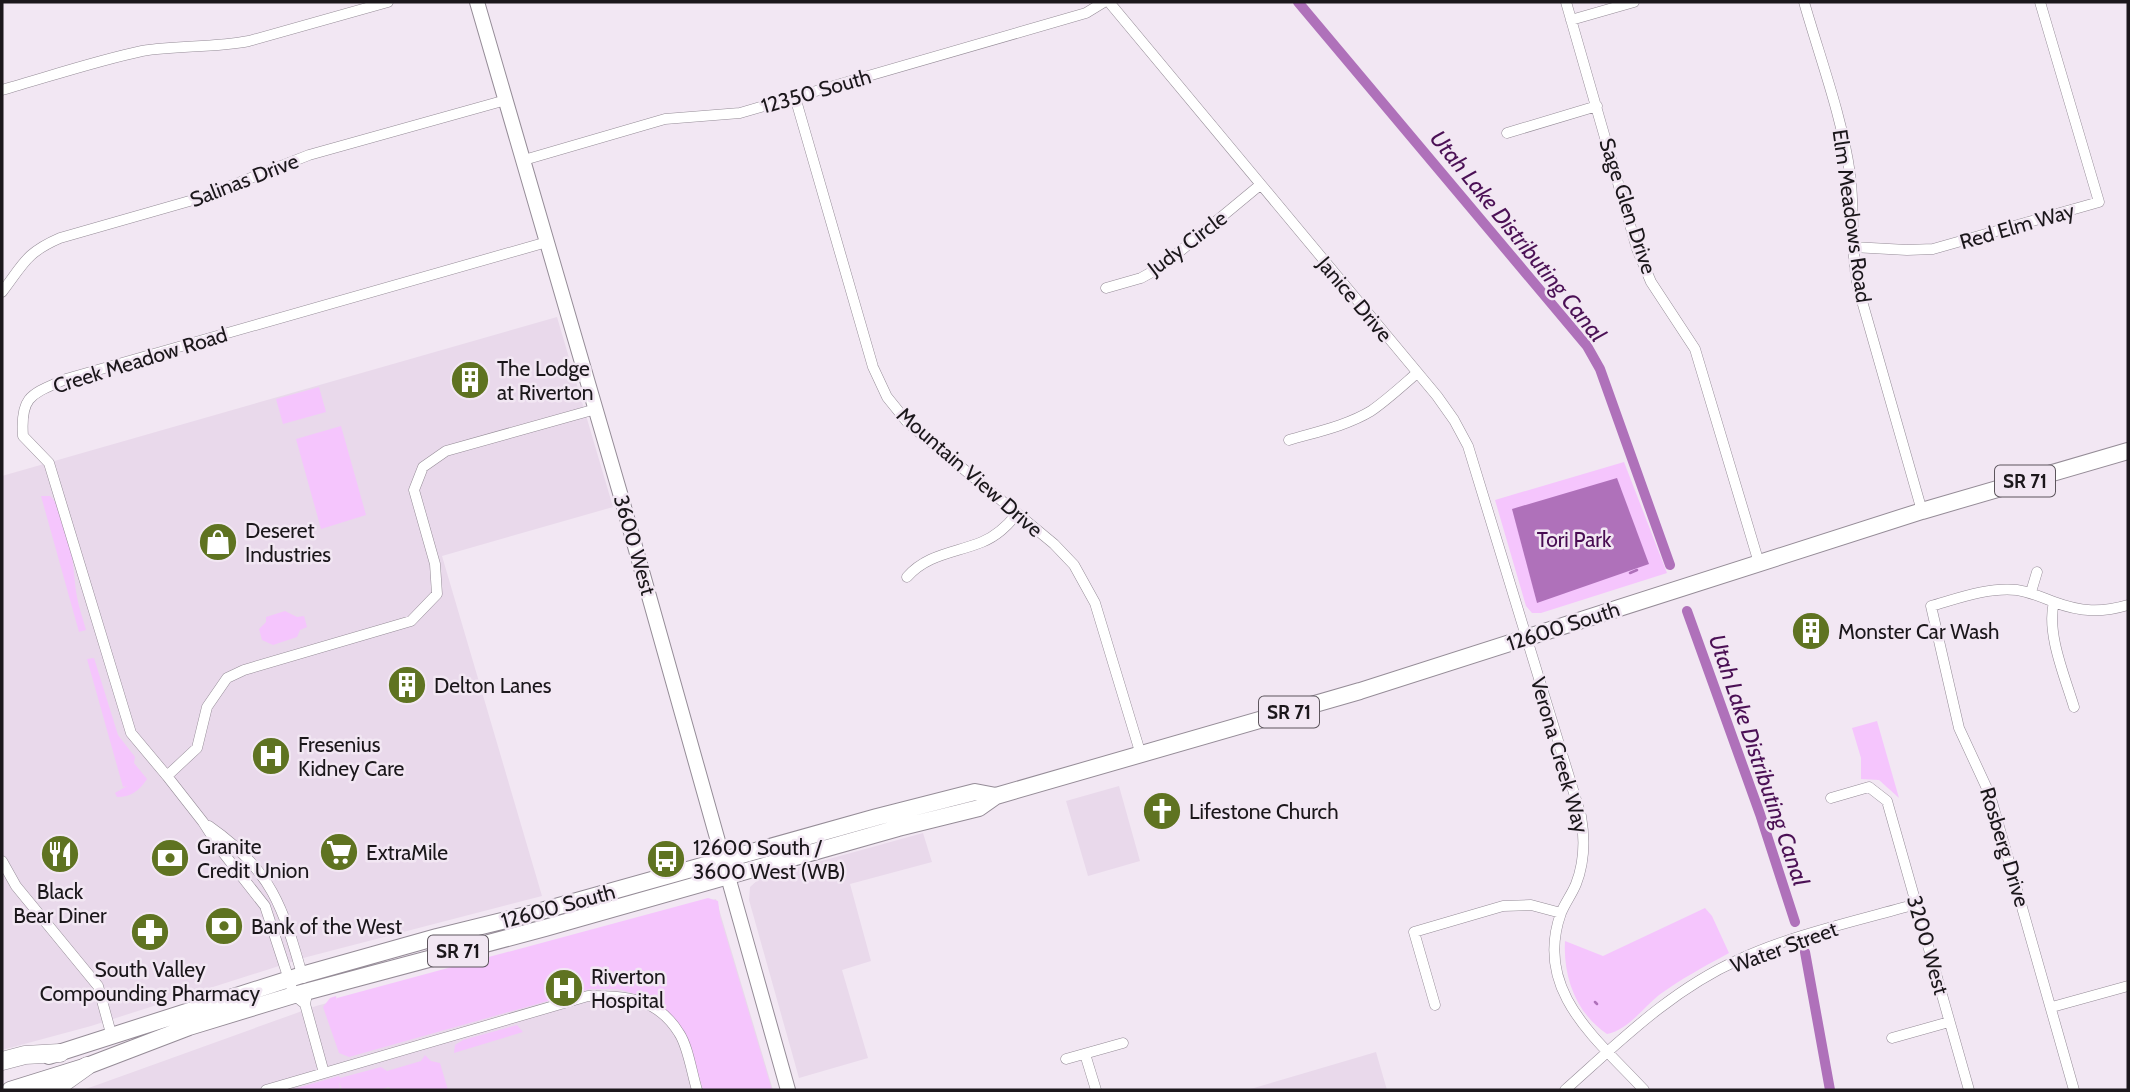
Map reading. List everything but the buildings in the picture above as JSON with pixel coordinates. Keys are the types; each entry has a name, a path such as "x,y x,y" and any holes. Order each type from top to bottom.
{"highway":[{"path":"2,1061 25,1055 60,1052"},
{"path":"41,1090 66,1081 87,1066"}],"main road":[{"name":"3600 West","path":"477,2 596,409 788,1090"},
{"name":"12600 South","path":"2,1070 112,1037 299,989 727,868 877,817 975,792 996,796 1141,755 1360,691 1922,511 2128,451"},
{"name":"12600 South","path":"10,1090 87,1066 299,989"}],"street":[{"path":"2,90 140,52 176,46 230,45 248,41 388,2"},
{"name":"12350 South","path":"524,160 665,119 728,116 1086,13 1104,2"},
{"name":"Janice Drive","path":"1109,2 1446,408 1468,446 1478,474 1526,637"},
{"name":"Sage Glen Drive","path":"1566,2 1637,249 1651,282 1695,349 1759,563"},
{"path":"1571,20 1634,2"},
{"name":"Elm Meadows Road","path":"1804,2 1847,153 1858,286 1922,511"},
{"name":"Red Elm Way","path":"1853,247 1920,250 1945,246 2099,202 2040,2"},
{"name":"Mountain View Drive","path":"795,97 881,387 908,423 1065,554 1090,590 1141,755"},
{"name":"Salinas Drive","path":"2,292 27,257 60,238 200,198 309,155 506,100"},
{"path":"1507,133 1597,106"},
{"name":"Judy Circle","path":"1106,288 1141,278 1161,267 1260,185"},
{"name":"Creek Meadow Road","path":"299,989 278,949 265,906 167,775 131,733 49,463 23,436 21,414 34,393 66,380 547,242"},
{"path":"1289,440 1360,416 1384,401 1418,373"},
{"path":"167,775 197,748 207,707 227,678 244,670 411,621 437,594 435,564 414,490 423,467 446,451 596,409"},
{"path":"907,577 916,566 929,559 991,538 1017,514"},
{"path":"2037,572 2031,592 2054,602 2099,612 2128,605"},
{"name":"Rosberg Drive","path":"2031,592 1991,590 1931,606 1959,728 1990,795 2074,1090"},
{"path":"2054,602 2051,614 2053,631 2074,707"},
{"name":"Verona Creek Way","path":"1526,637 1581,816 1585,839 1582,865 1576,884 1561,913 1554,955 1557,978 1566,1001 1644,1090"},
{"name":"3200 West","path":"1830,798 1869,787 1887,800 1969,1090"},
{"name":"Creek Meadow Road","path":"203,822 243,852 278,900 295,952 299,989"},
{"path":"2,861 16,886 98,986 112,1037"},
{"path":"1435,1005 1414,932 1517,904 1561,913"},
{"name":"Water Street","path":"1565,1090 1654,1010 1739,959 1800,937 1916,904"},
{"path":"2052,1007 2128,986"},
{"path":"299,989 324,1073"},
{"path":"265,1090 588,996 625,996 657,1009 680,1033 697,1090"},
{"path":"1892,1038 1950,1022"},
{"path":"1066,1059 1123,1043"},
{"path":"1085,1054 1096,1090"}],"shaded area":[{"path":"557,317 613,507 442,556 542,896 307,957 91,1026 2,1050 2,476"},
{"name":"Tori Park","path":"1617,478 1649,564 1537,603 1512,509"},
{"path":"1119,786 1140,861 1088,876 1066,801"},
{"path":"923,833 932,862 850,884 871,961 842,970 868,1058 799,1078 749,900 750,887 760,878"},
{"name":"Riverton Hospital","path":"716,899 773,1090 83,1090 316,1006"},
{"path":"1376,1052 1387,1090 1247,1090"}],"green space":[{"path":"319,387 326,412 283,424 276,399"},
{"path":"341,426 366,515 321,529 296,439"},
{"name":"Tori Park","path":"1624,462 1667,573 1541,613 1532,613 1526,606 1495,500"},
{"path":"41,496 50,496 63,517 70,544 77,597 86,630 79,632"},
{"path":"285,611 297,617 304,616 307,627 300,630 297,637 273,645 262,640 259,629 266,622 266,617"},
{"path":"94,658 118,735 147,779 138,790 126,796 117,797 115,793 127,786 123,787 87,659"},
{"path":"1877,721 1899,798 1879,780 1861,779 1861,758 1852,728"},
{"path":"708,898 718,901 720,916 772,1090 703,1090 692,1052 664,1010 646,997 618,989 590,989 349,1057 339,1053 323,1007 330,998 336,996 337,1000"},
{"path":"1705,908 1712,916 1729,953 1667,989 1615,1032 1607,1034 1587,1016 1569,981 1565,941 1603,956"},
{"path":"517,1025 523,1032 454,1053 455,1045 463,1040"},
{"path":"425,1055 431,1061 440,1063 448,1090 391,1090 389,1087 379,1090 342,1090 339,1082 340,1090 290,1090 381,1067 387,1071 421,1061"}],"waterway":[{"name":"Utah Lake Distributing Canal","path":"1298,2 1587,346 1600,369 1670,565"},
{"path":"1630,573 1637,570"},
{"name":"Utah Lake Distributing Canal","path":"1687,611 1760,814 1795,922"},
{"name":"Utah Lake Distributing Canal","path":"1805,952 1830,1090"}],"place":[{"name":"The Lodge at Riverton","path":"470,380"},
{"name":"Deseret Industries","path":"218,542"},
{"name":"Monster Car Wash","path":"1811,631"},
{"name":"Delton Lanes","path":"407,685"},
{"name":"Fresenius Kidney Care","path":"271,756"},
{"name":"Lifestone Church","path":"1162,811"},
{"name":"ExtraMile","path":"339,852"},
{"name":"Black Bear Diner","path":"60,854"},
{"name":"Granite Credit Union","path":"170,858"},
{"name":"12600 South / 3600 West (WB)","path":"666,859"},
{"name":"Bank of the West","path":"224,926"},
{"name":"South Valley Compounding Pharmacy","path":"150,932"},
{"name":"Riverton Hospital","path":"564,988"}]}
